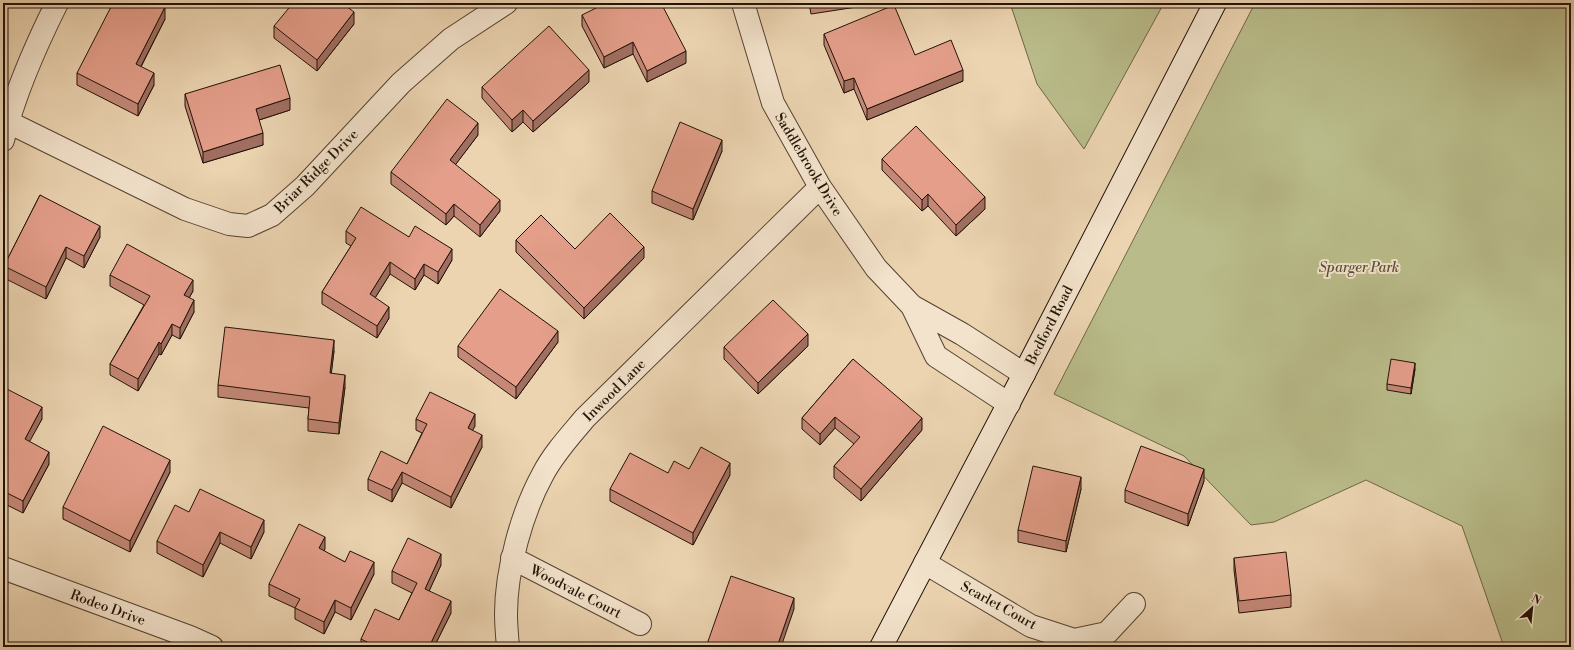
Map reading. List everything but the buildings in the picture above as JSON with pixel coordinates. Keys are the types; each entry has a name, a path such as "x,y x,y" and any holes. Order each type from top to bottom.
{"street":[{"path":"5,131 31,57 56,3"},
{"name":"Briar Ridge Drive","path":"5,131 185,209 229,224 248,226 272,215 305,186 401,83 451,39 506,3"},
{"name":"Saddlebrook Drive","path":"744,3 746,17 773,103 820,187 876,268 912,306 962,334 1024,374"},
{"name":"Bedford Road","path":"881,647 1009,404 1215,3"},
{"name":"Inwood Lane","path":"508,647 506,613 512,558 522,521 540,481 560,447 585,418 820,187"},
{"name":"Saddlebrook Drive","path":"912,306 936,356 1009,404"},
{"name":"Woodvale Court","path":"512,558 640,624"},
{"name":"Scarlet Court","path":"925,563 1030,626 1074,640 1107,633 1134,604"},
{"name":"Rodeo Drive","path":"3,568 190,637 212,647"}],"green space":[{"path":"1010,3 1164,3 1084,149 1037,84"},
{"name":"Sparger Park","path":"1255,3 1571,3 1571,647 1504,647 1462,526 1366,480 1274,522 1251,525 1184,456 1054,394"}]}
